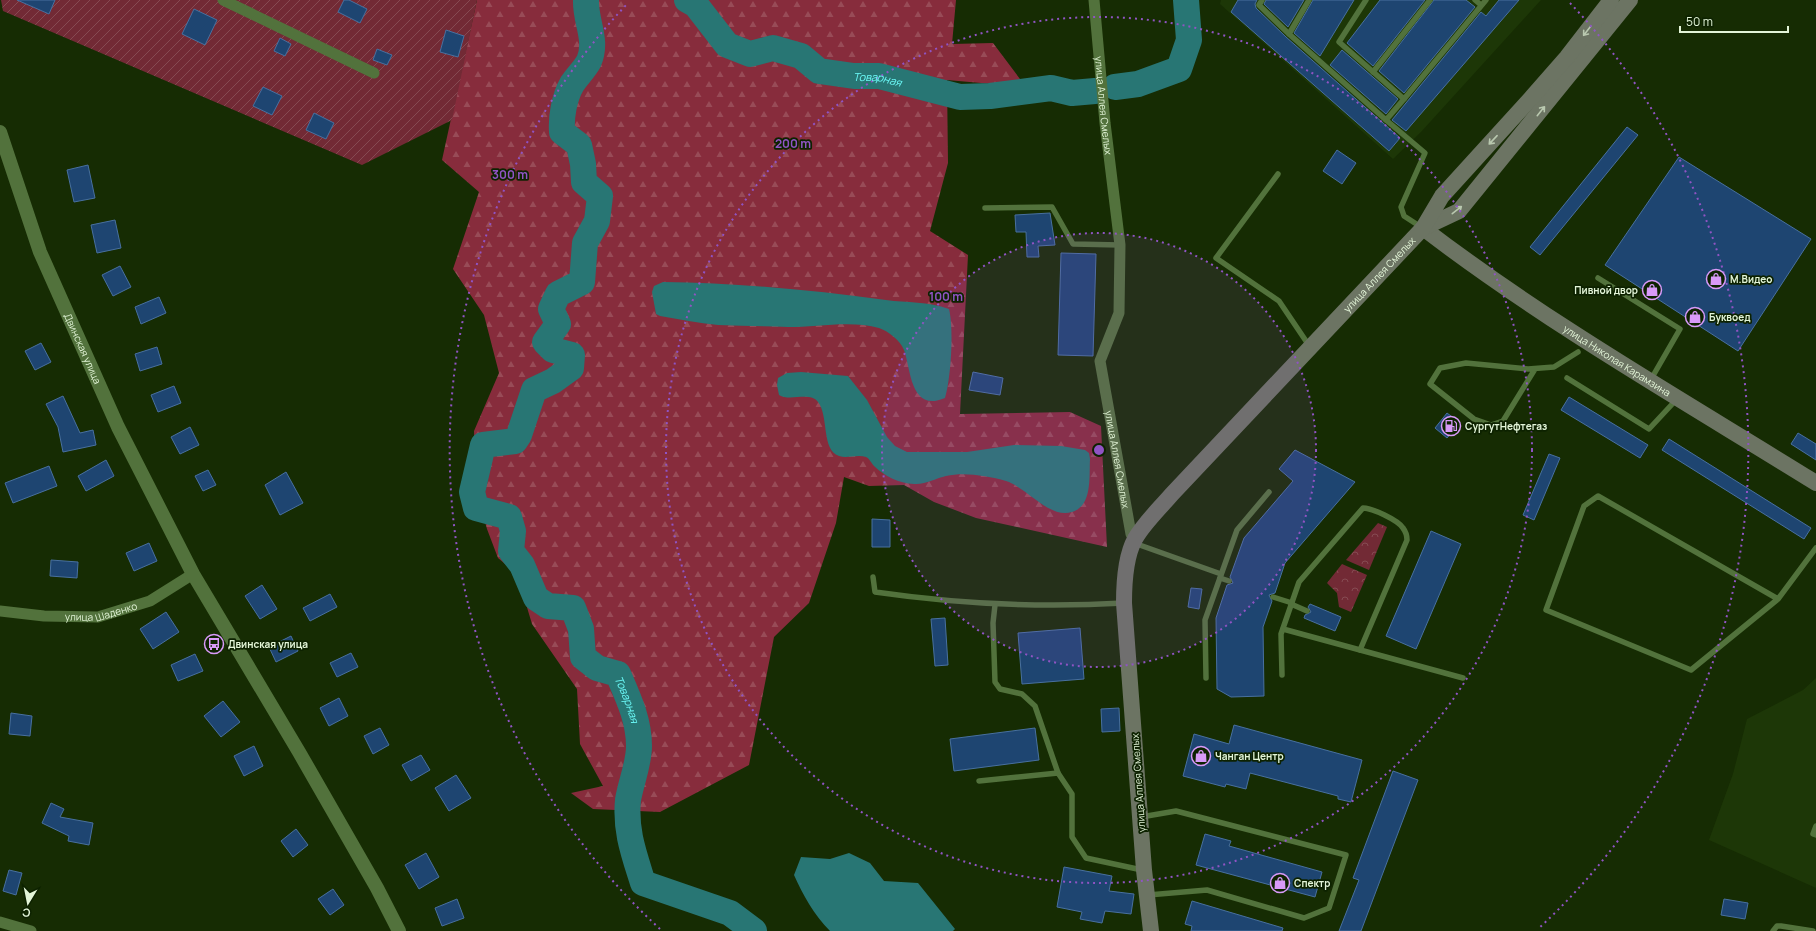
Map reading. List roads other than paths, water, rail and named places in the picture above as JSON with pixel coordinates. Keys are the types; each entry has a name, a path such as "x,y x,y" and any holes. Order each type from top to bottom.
{"main road":[{"name":"улица Аллея Смелых","path":"1151,931 1144,870 1124,603 1125,579 1134,541 1172,494 1423,228 1442,196 1567,57 1611,0"},
{"path":"1423,228 1458,212 1630,0"},
{"name":"улица Николая Карамзина","path":"1423,228 1454,252 1583,340 1816,483"}],"street":[{"path":"223,0 374,73"},
{"name":"улица Аллея Смелых","path":"1094,0 1104,123 1120,245 1119,313 1100,361 1131,534 1134,541"},
{"name":"Двинская улица","path":"0,132 40,252 118,427 193,574 299,752 377,888 399,931"},
{"name":"улица Шаденко","path":"0,611 44,616 98,617 150,601 193,574"},
{"path":"0,922 31,931"}],"lane":[{"path":"1262,0 1260,5 1289,34 1425,153 1401,207 1404,216 1423,228"},
{"path":"1289,34 1309,0"},
{"path":"1366,0 1339,42 1404,99"},
{"path":"1373,72 1430,0"},
{"path":"1475,0 1481,5"},
{"path":"1386,120 1486,0"},
{"path":"1278,174 1216,258 1279,301 1310,347"},
{"path":"985,208 1052,207 1073,244 1120,245"},
{"path":"1598,278 1680,329 1650,381"},
{"path":"1534,368 1504,421 1491,425 1474,419 1430,384 1440,368 1466,363 1534,368 1554,367 1578,352"},
{"path":"1567,378 1649,429 1678,398"},
{"path":"1206,678 1205,620 1237,530 1270,492"},
{"path":"1778,599 1598,496 1584,506 1546,610 1691,670 1778,599 1816,548"},
{"path":"1282,675 1281,634 1299,582 1363,508 1371,508 1403,526 1407,535 1407,540 1360,650"},
{"path":"1134,541 1221,576 1229,581"},
{"path":"873,577 875,592 995,605 1124,603"},
{"path":"1273,597 1307,611"},
{"path":"995,605 995,682 1000,689 1022,694 1036,706 1058,773 1072,794 1072,837 1086,858 1144,870"},
{"path":"1283,629 1463,678"},
{"path":"979,781 1058,773"},
{"path":"1140,817 1176,811 1346,855 1329,908 1304,918 1208,890 1148,895"},
{"path":"1816,826 1813,834 1816,835"},
{"path":"1773,931 1777,926 1781,926 1813,931"}],"water":[{"path":"663,282 747,285 803,290 894,301 925,303 949,309 951,318 951,354 949,378 945,398 933,401 925,400 918,394 914,387 902,346 893,336 882,329 857,324 799,327 718,325 660,316 656,314 652,292 654,286"},
{"path":"801,372 848,376 867,400 887,437 895,446 907,452 967,452 1014,445 1061,446 1085,450 1089,453 1090,459 1087,497 1079,509 1072,512 1063,513 1047,507 1006,481 984,476 961,474 946,476 918,484 908,483 897,481 883,473 866,457 839,456 833,453 827,440 823,416 818,402 810,397 789,398 779,395 777,385 778,378 787,373"},
{"path":"849,853 870,863 884,881 918,883 955,929 953,931 830,931 809,904 794,875 801,857 830,859"}],"waterway":[{"name":"Товарная","path":"586,0 587,15 592,38 591,53 589,61 572,84 567,95 562,120 562,132 579,145 583,164 584,182 600,196 597,221 585,243 582,282 558,294 551,309 558,324 545,342 553,350 572,355 571,368 553,381 534,390 519,435 515,441 483,445 472,492 476,508 509,517 513,531 511,551 522,565 536,598 548,606 573,608 581,629 583,657 597,668 618,674 626,691 639,736 638,760 629,793 627,811 631,842 643,883 730,913 754,931"},
{"name":"Товарная","path":"687,0 696,5 727,45 750,54 773,48 801,56 819,71 854,76 879,76 960,97 990,96 1051,88 1072,93 1095,91"},
{"name":"Товарная","path":"1115,87 1138,84 1179,69 1189,40 1186,0"}],"place":[{"name":"M.Видео","path":"1716,279"},
{"name":"Пивной двор","path":"1652,290"},
{"name":"Буквоед","path":"1695,317"},
{"name":"СургутНефтегаз","path":"1451,426"},
{"name":"Двинская улица","path":"214,644"},
{"name":"Чанган Центр","path":"1201,756"},
{"name":"Спектр","path":"1280,883"}]}
